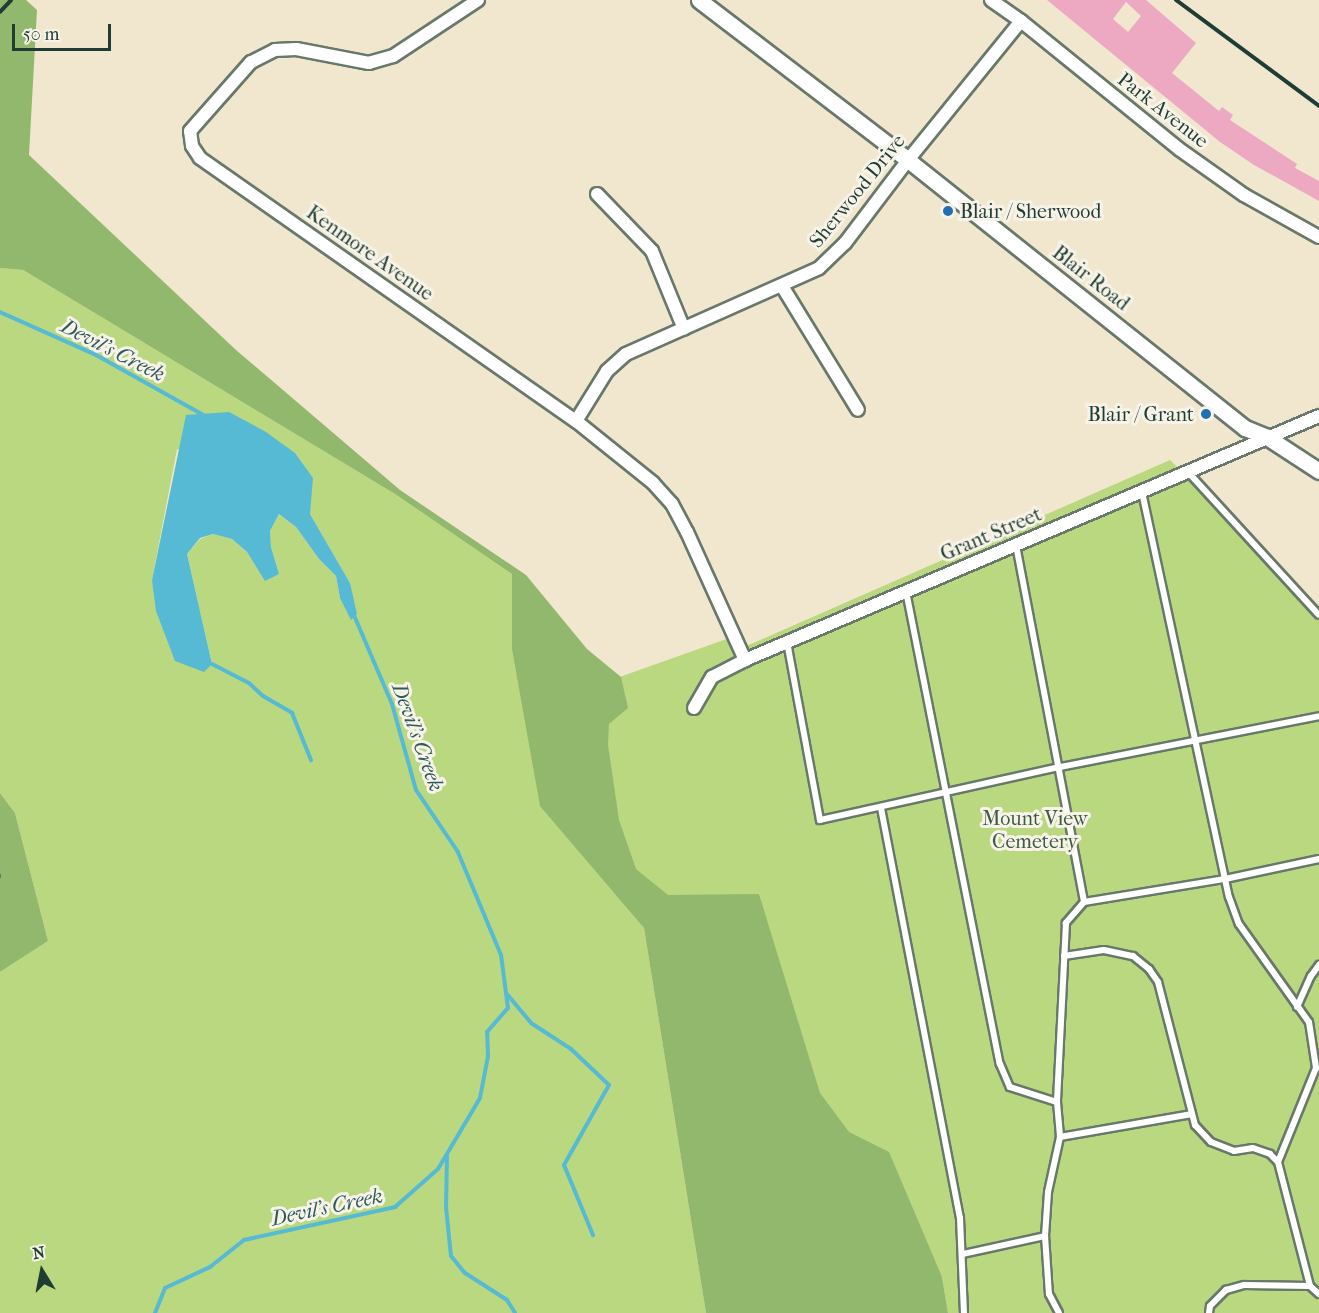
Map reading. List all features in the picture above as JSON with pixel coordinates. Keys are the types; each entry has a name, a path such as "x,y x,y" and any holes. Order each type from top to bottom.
{"street":[{"name":"Kenmore Avenue","path":"478,0 393,56 377,61 349,61 296,49 275,50 251,62 190,131 192,146 200,159 576,421 619,453 653,483 672,504 687,532 745,660"},
{"name":"Blair Road","path":"699,0 908,160 1245,428 1267,437 1319,471"},
{"name":"Park Avenue","path":"991,0 1021,21 1179,149 1244,195 1319,237"},
{"name":"Sherwood Drive","path":"576,421 607,371 626,354 819,268 845,243 908,160 1021,21"},
{"path":"597,194 652,251 684,328"},
{"path":"782,286 858,410"},
{"name":"Grant Street","path":"694,708 712,677 745,660 1319,416"}],"lane":[{"path":"1187,471 1319,615"},
{"path":"1142,491 1225,879 1239,924 1309,1022 1317,1068 1278,1162"},
{"path":"1016,544 1084,902"},
{"path":"906,591 1000,1064 1010,1087 1057,1102"},
{"path":"786,642 820,820 1060,767 1319,716"},
{"path":"880,808 951,1161 960,1218 964,1313"},
{"path":"1059,1313 1049,1294 1045,1236 1048,1192 1060,1137 1057,1102 1066,923 1084,902 1225,879 1319,859"},
{"path":"1064,956 1104,950 1133,956 1149,969 1158,982 1195,1125 1211,1142 1234,1151 1253,1148 1270,1154 1278,1162 1310,1286 1319,1294"},
{"path":"1298,1007 1311,976 1319,965"},
{"path":"1060,1137 1192,1114"},
{"path":"963,1254 1045,1236"},
{"path":"1209,1313 1210,1306 1226,1290 1244,1285 1310,1286"}],"green space":[{"path":"0,0 26,0 37,10 29,155 236,350 400,490 526,575 587,649 621,677 628,708 609,724 608,745 619,820 636,869 668,895 759,894 820,1093 849,1132 889,1152 942,1277 948,1313 706,1313 644,928 540,806 512,649 512,574 395,494 23,270 0,268"},
{"name":"Mount View Cemetery","path":"0,268 23,270 395,494 512,574 512,649 566,696 735,636 742,648 1170,460 1319,606 1319,1313 948,1313 942,1277 817,1144 759,894 631,912 644,928 706,1313 0,1313 0,972 48,941 15,813 0,793","holes":["177,449 310,514 350,583 340,598 336,576 319,559 296,527 279,514 270,531 271,547 279,574 265,580 247,552 232,539 213,534 200,539 187,554 212,664 152,580"]},
{"path":"0,793 15,813 48,941 0,972"}],"water":[{"path":"229,412 266,432 295,453 313,478 310,514 350,583 357,614 351,620 340,598 336,576 319,559 296,527 279,514 270,531 271,547 279,574 265,581 247,552 232,539 213,534 200,538 187,554 212,664 204,672 175,661 156,611 152,580 186,415"}],"building":[{"path":"1047,0 1146,0 1196,43 1172,73 1219,111 1222,107 1233,115 1230,120 1297,164 1295,168 1319,181 1319,201 1254,165 1220,142","holes":["1126,2 1141,16 1128,32 1113,19"]}],"waterway":[{"name":"Devil's Creek","path":"0,312 96,355 205,416"},
{"name":"Devil's Creek","path":"155,1313 165,1288 210,1267 244,1240 395,1207 438,1169 480,1098 488,1056 487,1032 508,1008 501,955 458,852 416,790 392,704 353,613"},
{"path":"212,664 249,683 263,696 292,713 311,760"},
{"path":"506,993 531,1023 571,1049 609,1085 564,1165 593,1235"},
{"path":"447,1156 446,1207 451,1256 465,1273 507,1300 515,1313"}],"railway":[{"path":"0,12 11,0"},
{"path":"1176,0 1319,106"}],"place":[{"name":"Blair / Sherwood","path":"948,211"},
{"name":"Blair / Grant","path":"1206,414"}]}
